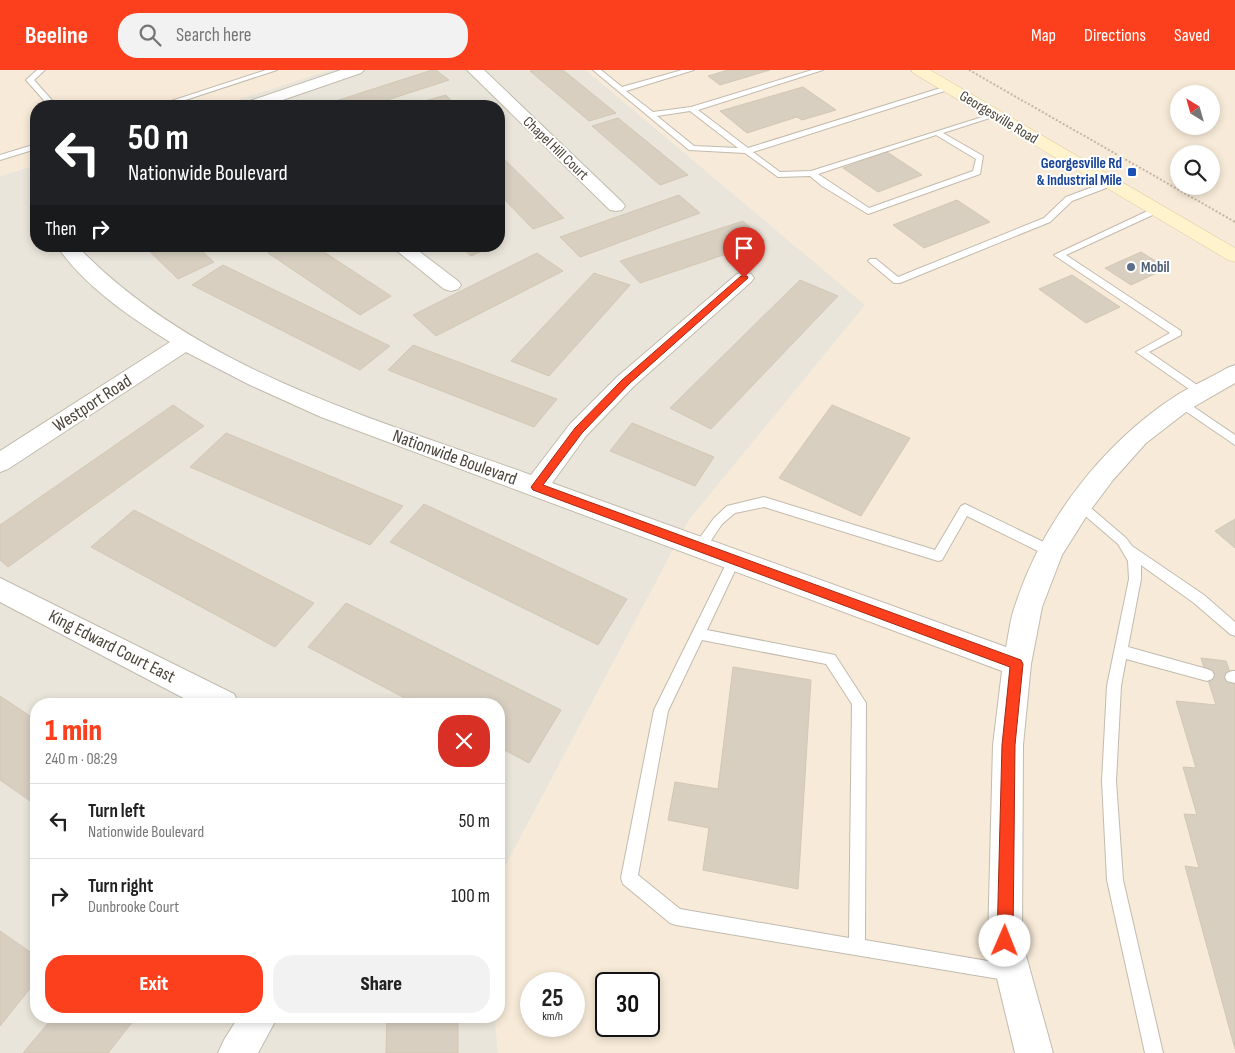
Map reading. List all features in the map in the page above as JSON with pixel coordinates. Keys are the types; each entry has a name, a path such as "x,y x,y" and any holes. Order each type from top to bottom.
{"main road":[{"name":"Georgesville Road","path":"919,70 1235,256"}],"street":[{"path":"268,100 356,70"},
{"name":"Chapel Hill Court","path":"475,70 616,206"},
{"name":"Nationwide Boulevard","path":"71,252 80,263 109,289 184,343 253,379 329,411 1017,664"},
{"path":"408,252 451,285"},
{"path":"536,487 578,430 625,382 744,278"},
{"name":"Westport Road","path":"1,461 184,343"},
{"path":"1034,1053 1005,941 1008,745 1017,664 1028,607 1050,551 1080,505 1104,474 1138,437 1191,397 1235,373"},
{"name":"King Edward Court East","path":"0,589 212,698"},
{"path":"237,1053 256,1023"}],"lane":[{"path":"41,70 30,80 48,100"},
{"path":"179,100 273,70"},
{"path":"597,70 692,148 747,151 950,88"},
{"path":"621,90 690,70"},
{"path":"651,115 692,108 819,70"},
{"path":"692,108 778,175 812,173 995,115"},
{"path":"812,173 825,184 868,210 976,172 980,158 937,132"},
{"path":"0,158 30,148"},
{"path":"873,261 897,280 1047,220 1069,199 1111,183"},
{"path":"1156,210 1059,255 1177,333 1141,352 1191,397 1235,441"},
{"path":"700,547 718,521 731,510 764,502 938,556 965,509 1050,551"},
{"path":"1080,505 1122,541 1134,560 1135,579 1114,686 1109,781 1115,880 1154,1053"},
{"path":"1128,549 1199,599 1235,630"},
{"path":"734,560 661,710 629,878 676,917 1014,974"},
{"path":"698,634 830,659 859,703 857,947"},
{"path":"1120,651 1206,675"}],"path":[{"path":"969,70 1235,222"}],"shaded area":[{"path":"0,70 330,70 236,100 30,100 30,167 0,176"},
{"path":"330,70 586,70 866,305 689,520 505,867 505,698 30,698 30,1023 496,1023 498,1053 0,1053 0,176 30,167 30,252 505,252 505,100 236,100"},
{"path":"586,70 1235,70 1235,1053 498,1053 496,1023 505,1023 505,867 689,520 865,305"}],"building":[{"path":"432,70 436,70 449,80 387,100 339,100"},
{"path":"563,70 616,113 589,121 530,71"},
{"path":"728,70 770,70 720,85 708,76"},
{"path":"803,87 836,110 802,120 797,117 747,133 720,111"},
{"path":"446,95 451,100 428,100"},
{"path":"618,118 688,175 660,185 592,126"},
{"path":"887,152 922,175 878,192 843,168"},
{"path":"505,160 564,218 533,229 505,200"},
{"path":"679,195 700,213 580,257 560,237"},
{"path":"957,200 990,222 924,248 893,225"},
{"path":"743,221 765,241 640,283 620,261"},
{"path":"150,252 203,252 214,262 178,279"},
{"path":"324,252 391,296 360,315 268,253"},
{"path":"467,252 480,252 471,256"},
{"path":"1141,252 1167,268 1131,285 1105,268"},
{"path":"537,253 563,271 436,336 413,315"},
{"path":"223,265 390,346 360,370 192,285"},
{"path":"594,273 630,285 549,376 511,361"},
{"path":"1072,275 1120,307 1086,323 1039,289"},
{"path":"800,280 838,296 711,429 670,408"},
{"path":"413,345 557,399 534,427 388,370"},
{"path":"173,405 204,426 8,567 0,560 0,525"},
{"path":"832,405 910,438 861,516 779,478"},
{"path":"632,423 714,457 695,486 610,451"},
{"path":"226,433 403,506 370,545 190,467"},
{"path":"424,504 627,599 598,645 390,542"},
{"path":"134,510 314,603 275,647 91,547"},
{"path":"1235,519 1235,548 1215,531"},
{"path":"346,603 561,710 529,763 505,750 505,698 405,698 308,647"},
{"path":"1201,658 1226,661 1235,686 1235,1049 1185,866 1199,868 1184,814 1197,815 1183,767 1196,768 1176,701 1216,705"},
{"path":"733,667 811,680 798,889 703,870 709,828 668,820 675,782 718,789"},
{"path":"0,696 30,716 30,801 0,780"},
{"path":"0,931 30,952 30,988 0,1026"},
{"path":"48,1023 132,1023 108,1053 23,1053"},
{"path":"387,1023 458,1023 458,1053 386,1053"}],"place":[{"name":"Georgesville Rd & Industrial Mile","path":"1132,172"},
{"name":"Mobil","path":"1131,267"}],"route":[{"path":"744,278 625,382 578,430 536,487 1017,664 1008,745 1005,941"}]}
